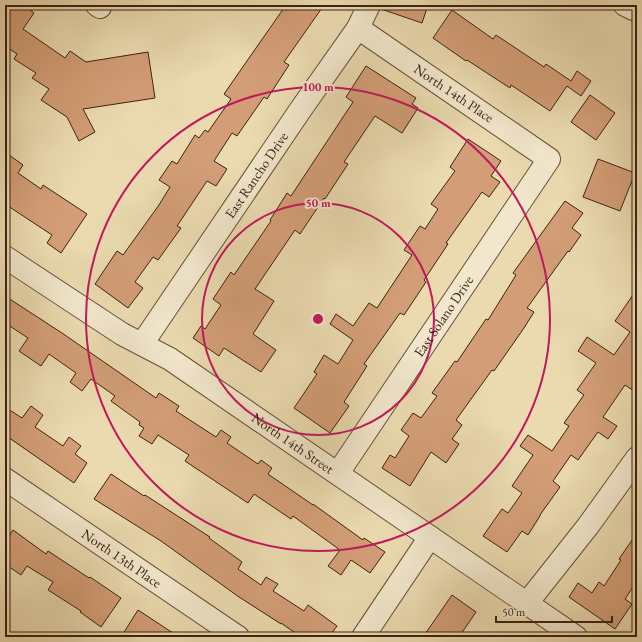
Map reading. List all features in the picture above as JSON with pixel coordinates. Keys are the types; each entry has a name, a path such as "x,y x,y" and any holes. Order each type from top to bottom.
{"street":[{"name":"East Rancho Drive","path":"142,344 301,109 358,28 369,5"},
{"path":"625,5 633,9 637,9"},
{"name":"North 14th Place","path":"358,28 549,159"},
{"name":"East Solano Drive","path":"338,473 549,159"},
{"name":"North 14th Street","path":"5,257 122,334 170,359 576,637"},
{"path":"527,603 588,526 637,458"},
{"name":"North 13th Place","path":"5,479 238,637"},
{"path":"363,637 430,537"}],"building":[{"path":"5,5 23,5 34,13 23,29 65,58 70,51 86,62 148,52 155,98 83,109 95,132 79,141 67,117 41,100 49,89 32,78 36,73 14,59 17,54 5,46"},
{"path":"286,5 324,5 284,62 289,65 267,99 264,97 237,136 232,133 214,161 227,169 216,186 207,181 177,226 181,228 158,260 153,257 135,282 143,288 128,308 95,284 117,251 123,255 159,205 170,187 159,180 172,161 177,164 195,135 199,138 205,130 208,132 231,99 224,94"},
{"path":"381,5 428,5 422,23 381,9"},
{"path":"452,10 493,39 496,35 544,67 546,64 571,81 577,71 591,81 581,96 567,86 550,111 511,85 510,88 467,60 466,61 433,38"},
{"path":"366,66 416,98 412,104 418,108 402,133 375,116 344,162 348,164 325,199 324,198 300,234 295,230 255,289 274,301 253,334 276,350 261,372 224,348 219,356 193,338 201,326 205,329 221,305 213,299 231,272 234,275 271,221 270,220 287,193 291,196 353,102 346,97"},
{"path":"590,95 615,113 596,140 571,122"},
{"path":"468,139 501,161 491,176 500,182 489,197 482,192 446,243 448,244 424,280 426,282 404,315 400,313 364,364 367,366 344,402 349,406 330,433 294,408 317,374 314,372 324,355 338,364 353,340 330,324 336,314 353,326 369,303 377,308 412,255 404,250 420,226 425,229 438,209 431,204 455,171 450,167"},
{"path":"5,152 23,165 18,173 41,189 43,185 87,214 61,253 47,243 52,235 5,204"},
{"path":"598,159 635,173 620,211 583,197"},
{"path":"565,201 583,213 572,228 581,235 527,308 534,312 524,328 494,371 492,370 456,420 462,425 452,439 459,444 446,463 431,452 410,486 382,468 390,455 395,458 409,436 401,430 413,413 421,418 437,396 432,393 455,361 457,362 486,319 488,320 516,275 513,273"},
{"path":"637,289 637,393 625,385 603,417 617,426 608,439 598,432 578,460 571,455 553,481 560,487 528,535 522,531 507,552 483,536 502,509 508,513 522,493 512,486 533,455 520,446 528,435 552,451 569,426 564,423 584,395 577,390 596,363 578,351 587,337 614,355 630,332 615,321"},
{"path":"5,296 62,333 156,398 159,393 179,406 176,411 216,437 221,430 231,437 227,443 258,464 261,460 272,468 268,474 363,540 364,538 385,552 370,573 351,560 341,575 328,566 340,550 293,516 291,519 254,494 248,503 185,461 189,455 158,435 152,444 139,436 144,428 139,425 140,422 111,401 115,396 91,379 82,391 70,382 76,373 49,354 41,366 19,351 28,338 5,323"},
{"path":"31,406 43,415 35,427 63,446 69,437 81,446 75,454 87,463 74,483 5,435 5,407 22,418"},
{"path":"111,474 210,537 209,538 242,562 238,569 261,585 266,577 278,584 273,591 304,611 308,605 337,626 329,637 301,637 239,597 161,541 94,499"},
{"path":"13,530 46,554 48,551 121,598 101,627 80,612 81,611 48,590 53,582 27,566 21,575 5,564 5,542"},
{"path":"637,533 637,581 625,599 632,604 615,629 569,597 578,583 592,593 599,582 604,586 621,560 619,559"},
{"path":"452,595 476,612 459,637 423,637"},
{"path":"138,610 179,637 121,637"}]}
